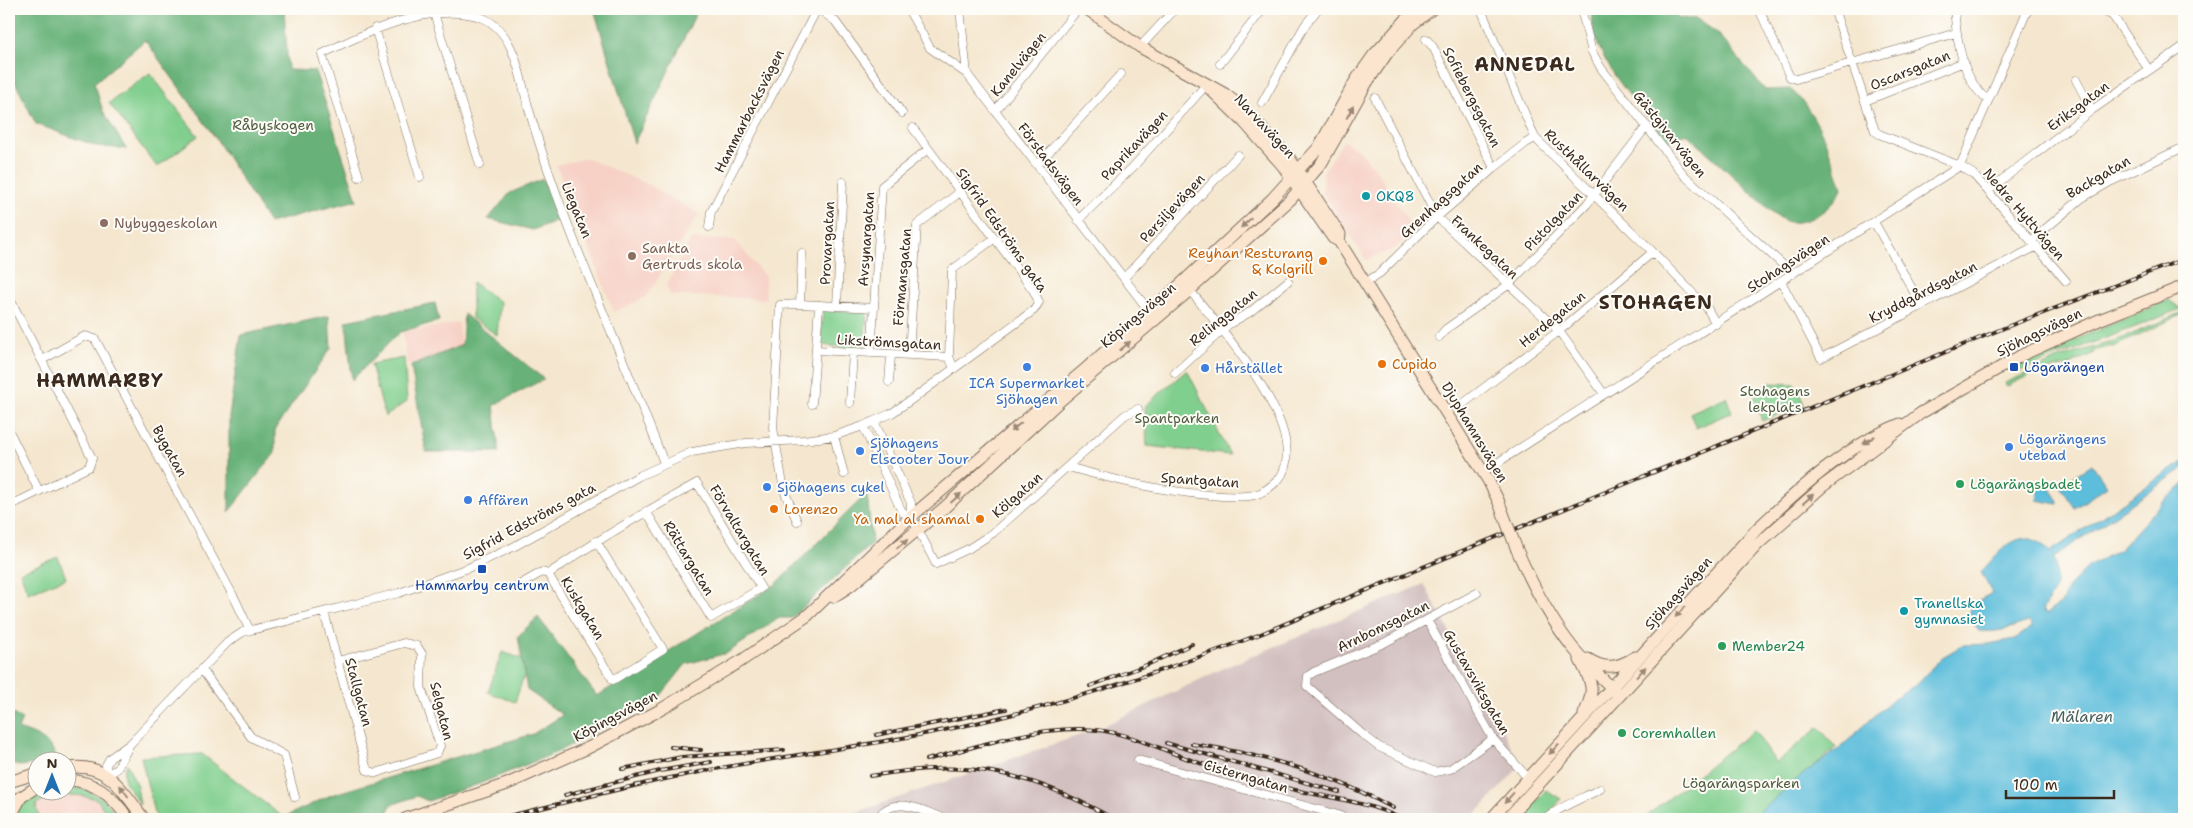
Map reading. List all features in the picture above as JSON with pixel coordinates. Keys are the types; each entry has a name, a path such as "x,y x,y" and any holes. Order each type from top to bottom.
{"main road":[{"name":"Narvavägen","path":"1087,9 1140,47 1225,94 1250,115 1288,156 1299,180"},
{"path":"1257,230 1262,218 1294,187 1328,139 1330,130 1362,72 1388,37 1416,9"},
{"name":"Köpingsvägen","path":"821,604 850,586 919,530 1186,286 1278,192 1321,164 1366,84 1388,52 1413,24 1432,9"},
{"name":"Narvavägen","path":"1206,85 1299,180"},
{"path":"1274,156 1282,176 1278,192"},
{"name":"Köpingsvägen","path":"1186,286 1288,203 1299,180"},
{"name":"Djuphamnsvägen","path":"1299,180 1314,211 1333,238 1339,241 1366,282 1484,472 1498,500 1533,586 1574,649 1616,692"},
{"name":"Djuphamnsvägen","path":"1299,180 1340,234 1339,241"},
{"path":"1288,203 1314,211"},
{"name":"Sjöhagsvägen","path":"1491,819 1581,720 1616,692 1772,531 1823,486 1913,419 2022,355 2099,320 2184,286"},
{"name":"Köpingsvägen","path":"404,819 507,784 597,743 660,710 798,623 821,604 912,516 1153,316"},
{"name":"Sjöhagsvägen","path":"1616,692 1649,646 1744,542 1784,503 1844,456 1882,431 1913,419"},
{"path":"1711,578 1732,564 1762,535 1772,531 1774,522 1784,503"},
{"path":"1574,649 1594,663 1609,668 1623,665 1649,646"},
{"path":"1574,649 1592,683 1593,695 1581,720"},
{"path":"1507,819 1568,751 1573,740 1616,692"},
{"path":"78,768 90,768 120,785 140,814 128,818 115,801 100,788 78,781"},
{"path":"9,775 28,773"},
{"path":"9,782 28,775"},
{"path":"100,788 107,776"},
{"path":"1527,778 1536,786"},
{"path":"9,805 28,791"},
{"path":"9,819 21,795"}],"street":[{"path":"818,9 835,21 902,113"},
{"name":"Hammarbacksvägen","path":"709,227 711,212 818,9"},
{"name":"Förstadsvägen","path":"908,9 930,48 966,74 1153,316"},
{"path":"960,9 966,74"},
{"name":"Kanelvägen","path":"995,111 1078,9"},
{"path":"1140,47 1175,9"},
{"path":"1220,64 1263,9"},
{"path":"1262,103 1310,18 1318,9"},
{"name":"Rusthållarvägen","path":"1481,9 1535,138 1653,252 1707,308 1716,324"},
{"name":"Gästgivarvägen","path":"1581,9 1592,52 1601,68 1684,175 1793,274"},
{"path":"1758,9 1790,77 1796,79 1956,33"},
{"name":"Nedre Hyttvägen","path":"1834,9 1872,126 1879,134 1960,166 1973,174 1989,190 2066,281"},
{"path":"1954,9 1956,33 1964,62 1975,90 1988,100"},
{"path":"1960,166 2028,9"},
{"path":"2100,9 2113,16 2148,70"},
{"path":"434,13 480,165"},
{"name":"Liegatan","path":"359,177 322,54 375,28 402,19 434,13 467,13 483,18 503,34 509,45 546,169 664,463"},
{"path":"375,28 420,177"},
{"name":"Sofiebergsgatan","path":"1426,39 1433,48 1494,168"},
{"name":"Eriksgatan","path":"1989,190 2092,110 2184,46"},
{"name":"Oscarsgatan","path":"1865,101 1964,62"},
{"path":"1036,166 1121,74"},
{"path":"2076,80 2092,110"},
{"name":"Paprikavägen","path":"1078,220 1132,167 1206,85"},
{"name":"Frankegatan","path":"1376,98 1436,218 1559,331 1604,394"},
{"name":"Pistolgatan","path":"1439,337 1446,329 1508,285 1594,196 1647,126"},
{"name":"Sigfrid Edströms gata","path":"107,776 107,762 130,744 228,642 249,629 405,591 491,559 664,463 692,452 746,443 834,436 864,426 892,413 1034,310 1039,302 1033,290 914,128"},
{"name":"Grenhagsgatan","path":"1366,282 1386,268 1436,218 1494,168 1535,138"},
{"name":"Backgatan","path":"2034,243 2058,216 2089,194 2184,147"},
{"name":"Avsynargatan","path":"871,353 882,186 928,149"},
{"name":"Persiljevägen","path":"1124,278 1238,155"},
{"name":"Stohagsvägen","path":"1484,472 1604,394 1782,283 1960,166"},
{"name":"Provargatan","path":"837,306 843,182"},
{"name":"Förmansgatan","path":"909,355 917,224 960,192"},
{"path":"1874,222 1922,306"},
{"path":"949,357 952,270 995,238"},
{"name":"Kryddgårdsgatan","path":"1782,283 1821,358 1922,306 2034,243"},
{"name":"Herdegatan","path":"1464,403 1559,331 1653,252"},
{"path":"800,304 802,253"},
{"name":"Relinggatan","path":"1175,373 1224,331 1229,324 1250,312 1288,281"},
{"name":"Spantgatan","path":"1068,467 1138,486 1184,493 1254,495 1274,484 1281,476 1286,460 1286,448 1279,422 1259,379 1224,331 1186,286"},
{"path":"9,297 92,458 92,463 89,467 9,506"},
{"path":"797,521 784,490 775,441 773,417 780,305 800,304 874,308"},
{"path":"812,404 819,305"},
{"name":"Bygatan","path":"42,360 85,336 95,339 202,537 249,629"},
{"name":"Likströmsgatan","path":"816,350 949,357 954,368"},
{"path":"850,403 853,352"},
{"path":"889,382 891,355"},
{"name":"Kölgatan","path":"919,530 936,564 993,533 1125,415 1138,409"},
{"path":"874,421 911,503 912,516 919,530"},
{"path":"864,426 902,512 912,516"},
{"path":"9,430 39,490"},
{"path":"834,436 844,474"},
{"name":"Förvaltargatan","path":"646,511 697,484 761,588 711,618"},
{"name":"Kuskgatan","path":"596,541 663,649 613,680 548,574 596,541 646,511"},
{"name":"Rättargatan","path":"646,511 711,618"},
{"path":"514,588 542,572 548,574"},
{"name":"Arnbomsgatan","path":"1477,593 1384,643 1314,672 1308,676 1307,686 1379,747 1435,772 1450,769 1493,739"},
{"name":"Stallgatan","path":"324,612 367,770 376,773"},
{"name":"Gustavsviksgatan","path":"1427,620 1493,739 1527,778"},
{"name":"Selgatan","path":"338,661 404,643 412,644 421,650 421,687 440,746 437,753 432,756 376,773"},
{"path":"202,670 252,737 284,756 295,797"},
{"name":"Sigfrid Edströms gata","path":"107,776 117,769 130,744"},
{"name":"Cisterngatan","path":"1138,760 1328,812 1346,819"},
{"path":"1546,819 1556,811 1577,803 1600,789"},
{"path":"877,819 881,812 892,806 904,805 945,819"}],"shaded area":[{"path":"1343,141 1359,150 1376,170 1413,229 1396,248 1366,260 1323,193 1323,172"},
{"name":"Sankta Gertruds skola","path":"587,158 647,184 699,214 646,297 614,312 556,165"},
{"path":"691,239 735,240 765,277 766,299 670,295 666,286"},
{"path":"459,323 461,354 407,365 403,332"},
{"path":"1424,584 1521,765 1471,819 837,819 1095,730 1226,667"},
{"path":"78,789 91,792 101,798 120,819 13,819 32,800 78,800"}],"green space":[{"name":"Råbyskogen","path":"9,9 284,9 288,70 315,71 357,200 269,223 217,140 145,40 94,83 103,111 126,149 96,146 36,124 14,80 9,81"},
{"path":"594,9 698,9 634,143"},
{"path":"1593,9 1667,9 1680,18 1697,19 1717,33 1765,90 1790,89 1800,99 1816,122 1828,148 1842,188 1839,195 1821,213 1805,220 1789,222 1772,212 1686,133 1668,142 1631,97 1606,62 1593,26"},
{"path":"150,73 198,136 157,167 109,103"},
{"path":"543,179 560,219 533,230 488,219 510,193"},
{"path":"472,282 500,302 497,335 472,318"},
{"path":"2169,300 2181,309 2015,373 2014,371 2020,368 2019,365 2035,357"},
{"path":"435,303 439,321 400,332 352,380 346,321"},
{"path":"823,310 867,312 864,349 820,345"},
{"path":"2181,313 2181,315 2113,347 2093,351 2094,353 2067,366 2032,374 2007,386 2005,383 2066,356 2123,338"},
{"path":"464,314 544,379 494,405 499,452 426,452 411,366 462,345"},
{"path":"329,316 331,348 275,429 275,453 229,512 229,416 241,335"},
{"path":"404,358 407,401 385,417 371,364"},
{"name":"Spantparken","path":"1187,370 1230,455 1147,446 1145,406"},
{"name":"Stohagens lekplats","path":"1768,383 1795,384 1804,404 1762,421 1754,397"},
{"path":"1726,397 1732,412 1696,428 1690,413"},
{"path":"867,493 872,543 792,618 779,618 727,653 686,664 658,699 555,753 479,784 428,801 417,796 391,805 386,816 374,819 280,819 331,795 533,734 563,715 527,690 518,636 538,617 597,696 776,584"},
{"path":"58,557 66,578 28,593 20,572"},
{"path":"502,652 529,661 515,702 488,692"},
{"path":"9,712 22,719 18,729 43,740 53,750 28,750 28,765 20,766 9,763"},
{"name":"Lögarängsparken","path":"1819,727 1836,748 1750,819 1643,819 1754,730 1776,763"},
{"path":"202,754 280,815 264,819 159,819 154,813 141,757"},
{"path":"127,764 137,786 140,804 125,780 124,769"},
{"path":"78,788 88,791 106,801 113,812 108,817 98,800 78,795"},
{"path":"1546,790 1561,799 1545,819 1521,819"},
{"path":"28,799 46,800 37,803 36,808 40,819 13,819 23,803"}],"water":[{"name":"Mälaren","path":"2184,461 2184,468 2054,557 2056,586 2042,610 2046,614 2062,602 2068,587 2088,567 2120,549 2164,501 2184,484 2184,819 1751,819 1802,775 1839,749 1894,698 1916,685 1941,658 1963,645 1989,644 2015,639 2032,627 2029,621 2005,629 1979,631 1968,619 1972,604 1992,593 1981,572 2004,548 2012,542 2030,539 2040,543 2050,552"},
{"path":"2092,464 2107,486 2075,508 2060,486"},
{"path":"2048,486 2058,504 2037,500 2039,487"}],"railway":[{"path":"496,819 674,777 904,738 972,724 1081,696 1152,673 1258,635 2009,326 2184,259"},
{"path":"1090,686 1149,664 1192,644"},
{"path":"876,735 1006,709"},
{"path":"926,760 1020,735 1059,730 1096,730 1145,742 1193,761 1244,777 1366,805 1402,819"},
{"path":"1166,743 1339,792"},
{"path":"1192,744 1244,753 1321,775 1393,808"},
{"path":"671,747 701,750"},
{"path":"622,769 682,757 784,750"},
{"path":"565,795 660,771 711,762"},
{"path":"870,776 938,769 968,769 996,773 1024,779 1052,789 1114,819"}],"place":[{"name":"OKQ8","path":"1366,196"},
{"name":"Nybyggeskolan","path":"104,223"},
{"name":"Sankta Gertruds skola","path":"632,256"},
{"name":"Reyhan Resturang & Kolgrill","path":"1323,261"},
{"name":"Cupido","path":"1382,364"},
{"name":"ICA Supermarket Sjöhagen","path":"1027,367"},
{"name":"Lögarängen","path":"2014,367"},
{"name":"Hårstället","path":"1205,368"},
{"name":"Lögarängens utebad","path":"2009,447"},
{"name":"Sjöhagens Elscooter Jour","path":"860,451"},
{"name":"Lögarängsbadet","path":"1960,484"},
{"name":"Sjöhagens cykel","path":"767,487"},
{"name":"Affären","path":"468,500"},
{"name":"Lorenzo","path":"774,509"},
{"name":"Ya mal al shamal","path":"980,519"},
{"name":"Hammarby centrum","path":"482,569"},
{"name":"Tranellska gymnasiet","path":"1904,611"},
{"name":"Member24","path":"1722,646"},
{"name":"Coremhallen","path":"1622,733"}],"district":[{"name":"ANNEDAL","path":"1525,64"},
{"name":"STOHAGEN","path":"1656,302"},
{"name":"HAMMARBY","path":"100,380"}]}
